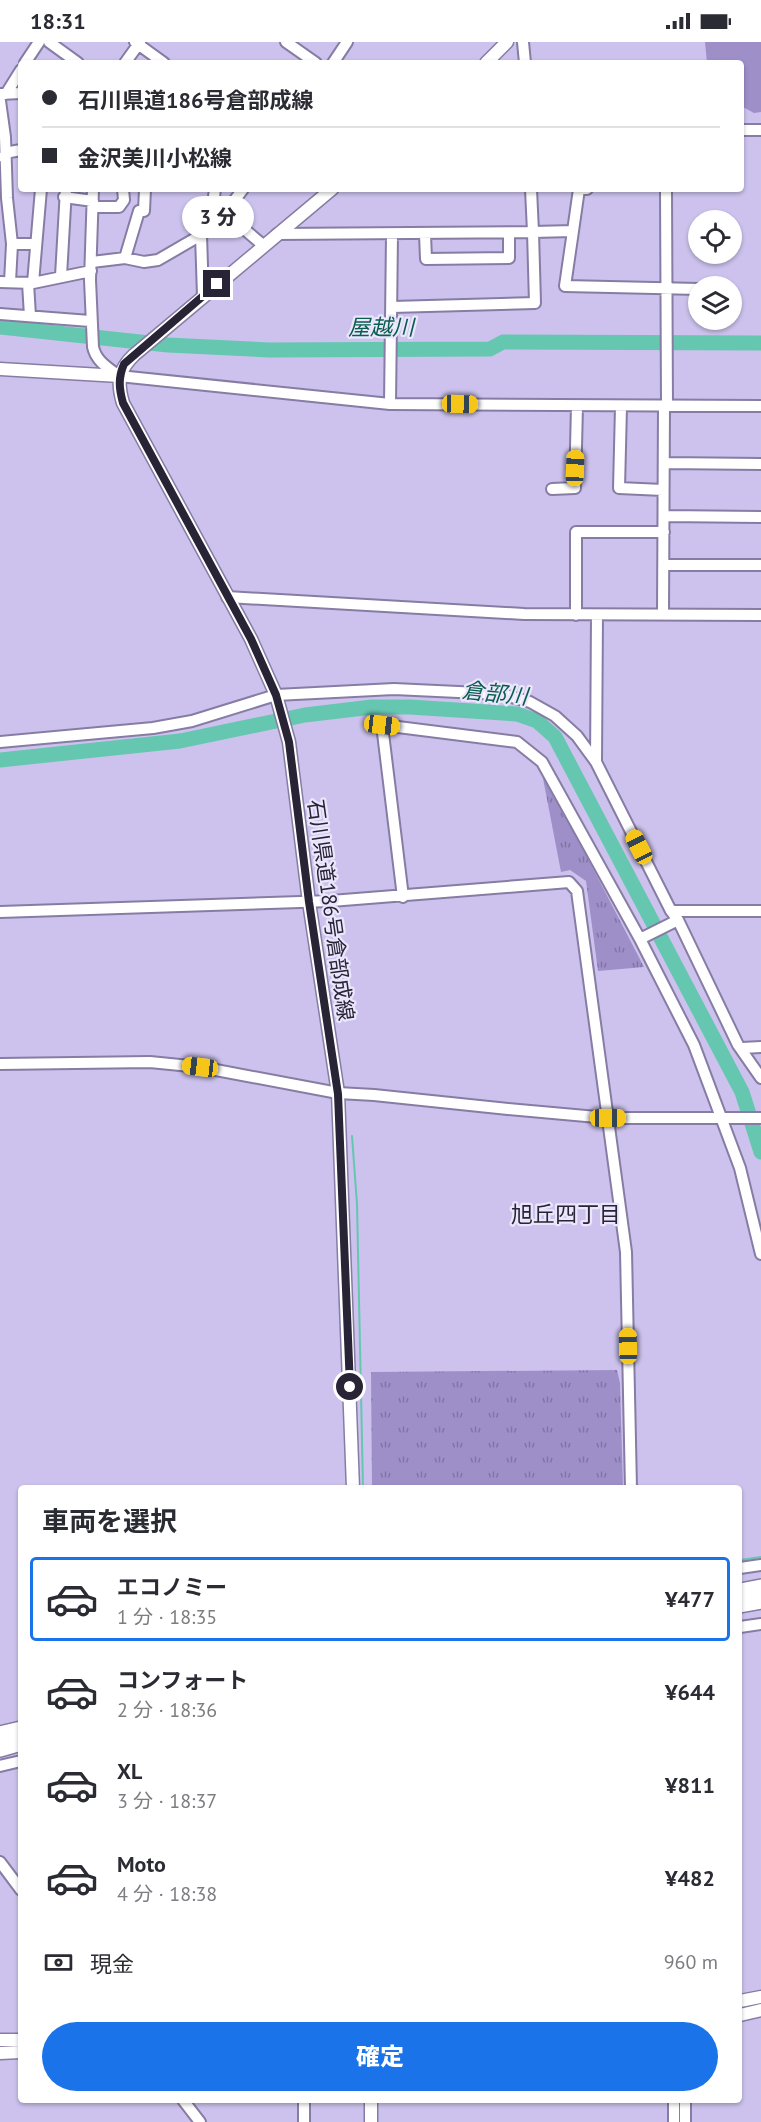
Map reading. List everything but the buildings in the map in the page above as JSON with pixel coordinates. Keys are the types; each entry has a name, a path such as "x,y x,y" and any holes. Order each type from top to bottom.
{"highway":[{"path":"742,1591 761,1587"},
{"path":"742,1605 761,1602"},
{"path":"0,1734 18,1730"},
{"path":"0,1749 18,1744"}],"main road":[{"path":"489,60 507,42"},
{"path":"0,369 119,376 124,364 134,355 328,192"},
{"name":"石川県道186号倉部成線","path":"119,376 123,403 251,639 277,697 289,742 309,902 338,1094 353,1485"},
{"path":"742,2001 761,1997"},
{"path":"742,2015 761,2010"},
{"path":"0,2040 18,2040"},
{"path":"0,2053 18,2052"},
{"path":"371,2103 371,2122"}],"street":[{"path":"27,60 39,42"},
{"path":"48,42 74,60"},
{"path":"286,42 312,60"},
{"path":"335,60 348,42"},
{"path":"524,42 525,60"},
{"path":"127,60 138,43 160,60"},
{"path":"18,74 2,96 3,198 12,244 5,282 30,283 125,258 144,262 159,260 201,235"},
{"path":"2,96 18,93"},
{"path":"744,130 761,130"},
{"path":"3,157 10,152 18,151"},
{"path":"30,316 30,283 41,192"},
{"path":"61,276 65,193 119,207 124,200 123,192"},
{"path":"125,258 139,212 144,211 145,192"},
{"path":"202,296 201,235 212,208 215,192"},
{"path":"225,213 241,192"},
{"path":"392,307 535,303 531,192"},
{"path":"579,192 565,286 688,289"},
{"path":"663,614 666,192"},
{"path":"93,199 90,323 94,355 119,376 390,404 761,406"},
{"path":"212,208 225,213 263,245"},
{"path":"278,234 392,235 573,231"},
{"path":"425,234 426,259 509,258 509,233"},
{"path":"390,404 392,235"},
{"path":"12,244 34,244"},
{"path":"0,314 90,323"},
{"path":"552,489 574,488 578,406"},
{"path":"621,406 619,488 663,490"},
{"path":"664,463 761,464"},
{"path":"663,516 761,517"},
{"path":"576,615 576,532 664,531"},
{"path":"664,565 761,565"},
{"path":"227,597 576,615 761,615"},
{"path":"596,762 597,615"},
{"path":"0,742 153,728 192,721 277,697 394,689 501,694 530,702 555,716 577,736 596,762 738,1045 761,1078"},
{"path":"403,897 382,725 517,742 542,762 642,937 694,1045 740,1168 761,1254"},
{"path":"0,912 309,902 403,897 569,882 577,891 626,1252 631,1485"},
{"path":"642,937 674,918 761,911"},
{"path":"742,1048 761,1047"},
{"path":"0,1064 84,1060 159,1062 200,1067 338,1094 608,1118 761,1118"},
{"path":"742,1568 761,1565"},
{"path":"742,1627 761,1624"},
{"path":"0,1766 18,1762"},
{"path":"0,1862 18,1886"},
{"path":"185,2103 200,2122"},
{"path":"304,2103 304,2122"},
{"path":"674,2103 674,2122"},
{"path":"685,2103 685,2122"}],"green space":[{"path":"705,42 761,42 761,112 754,113 744,108 744,60 707,60"},
{"path":"541,768 644,967 598,971 586,881 570,870 561,872"},
{"path":"617,1370 620,1383 623,1485 372,1485 371,1372"}],"waterway":[{"name":"屋越川","path":"0,327 168,345 269,350 490,349 503,342 761,343"},
{"name":"倉部川","path":"0,760 180,741 305,715 372,707 410,707 517,714 537,721 555,737 742,1092 761,1152"},
{"path":"352,1136 357,1204 363,1485"},
{"path":"742,1560 761,1557"}],"district":[{"name":"旭丘四丁目","path":"566,1214"}],"route":[{"path":"217,284 124,364 119,376 119,389 123,403 251,639 276,695 289,742 309,902 338,1094 350,1387"}]}
